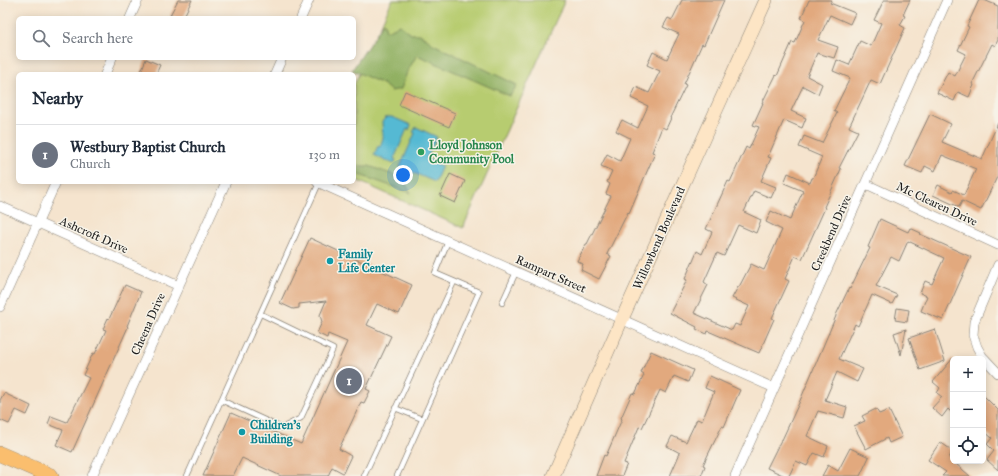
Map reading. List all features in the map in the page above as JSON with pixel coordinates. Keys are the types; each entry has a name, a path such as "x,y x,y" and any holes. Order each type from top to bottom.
{"main road":[{"name":"Willowbend Boulevard","path":"553,476 766,0"},
{"path":"0,454 50,476"}],"street":[{"path":"131,16 138,0"},
{"path":"302,16 309,0"},
{"name":"Creekbend Drive","path":"736,476 947,0"},
{"path":"106,72 111,60"},
{"path":"276,72 281,60"},
{"path":"0,307 55,184"},
{"name":"Cheena Drive","path":"92,476 225,184"},
{"name":"Rampart Street","path":"322,184 774,388"},
{"name":"Mc Clearen Drive","path":"866,184 998,245"},
{"name":"Ashcroft Drive","path":"0,206 179,286"},
{"path":"998,264 974,322 973,336 982,356 998,372"}],"lane":[{"path":"187,476 261,314 317,184"},
{"path":"396,476 479,292 435,273 448,241"},
{"path":"502,303 516,272"},
{"path":"364,476 454,282"},
{"path":"221,400 282,428 301,418 333,348 261,314"},
{"path":"395,408 422,419"}],"green space":[{"path":"392,0 565,0 463,228 356,180 356,81"},
{"path":"384,22 386,31 400,25 411,34 420,34 433,44 517,85 510,96 417,55 407,72 401,89 391,91 383,84 352,70"},
{"path":"356,166 369,166 402,178 411,193 356,174"}],"water":[{"path":"388,117 392,117 411,125 409,130 407,129 394,159 396,160 394,164 374,155 378,146 380,147 383,138 382,122"},
{"path":"416,127 437,137 427,158 442,166 435,182 400,167 415,133 413,132"}],"building":[{"path":"178,0 192,0 184,16 170,15"},
{"path":"682,0 724,0 704,45 702,44 684,84 686,85 666,129 662,127 652,152 655,153 629,213 628,212 607,254 611,256 599,279 581,270 583,264 577,261 611,196 606,194 610,184 607,182 612,171 601,166 607,154 620,161 630,138 616,131 622,120 638,128 648,106 631,98 636,87 649,93 660,71 647,65 653,52 667,59 679,34 663,27 668,18 672,20"},
{"path":"809,0 832,0 830,3 855,13 850,24 830,15 818,40 838,47 834,58 817,53 807,76 822,84 818,94 803,86 791,111 806,118 802,128 784,120 768,157 771,158 761,181 776,187 771,198 754,191 744,212 761,220 756,233 738,225 724,256 717,253 704,282 708,285 694,313 732,330 735,324 740,326 749,306 732,298 751,264 764,270 782,230 766,222 771,211 790,220 803,191 784,183 788,173 810,183 822,157 799,147 804,136 822,143 837,113 834,111 850,78 833,71 837,60 849,65 860,41 871,46 881,23 874,20 884,0 910,0 903,15 905,16 900,25 905,28 880,84 871,80 849,127 858,131 839,168 841,169 802,259 795,256 785,279 789,281 772,318 774,319 759,353 708,331 707,334 670,313 687,280 685,279 697,251 702,254 712,232 706,229 728,181 730,182 746,147 749,149 759,127 753,125 762,103 776,75 777,76 792,42 795,43 805,20 801,18"},
{"path":"979,0 984,0 998,6 998,40 995,46 992,44 972,84 974,85 969,97 958,92 954,101 937,93 948,72 955,76 966,54 958,50 969,27 967,26"},
{"path":"146,60 160,65 157,72 141,72"},
{"path":"405,91 455,113 449,127 399,105"},
{"path":"930,114 951,124 942,142 982,159 998,123 998,175 981,210 962,201 959,207 933,195 938,185 952,192 953,190 964,195 976,169 942,155 935,171 925,166 922,173 905,166"},
{"path":"450,174 465,181 455,203 440,196"},
{"path":"880,219 908,232 910,228 971,257 943,320 921,311 927,296 920,293 925,281 932,284 944,258 908,241 899,261 891,257 876,286 897,295 892,304 872,295 858,326 855,324 839,359 863,369 857,382 837,372 825,400 847,407 844,418 818,411 807,436 828,446 824,457 814,453 807,466 796,461 789,476 785,476 767,468 799,403 836,315 870,248 868,247"},
{"path":"310,238 412,285 399,314 377,304 367,325 391,336 366,389 370,391 364,403 361,402 339,449 351,456 343,473 332,467 328,476 281,476 242,458 233,476 203,476 231,413 301,444 347,342 328,334 327,338 317,333 322,322 320,315 326,301 299,304 299,308 293,309 280,303"},
{"path":"125,285 141,292 127,326 128,327 72,452 56,445 63,430 48,424 51,416 67,422 89,378 83,375 93,353 95,354 106,330 103,329"},
{"path":"897,308 909,310 907,322 895,320"},
{"path":"906,329 901,355 894,333"},
{"path":"935,329 945,361 920,370 909,338"},
{"path":"651,351 693,370 688,382 674,376 666,393 660,390 642,428 639,427 624,463 627,464 622,476 596,476 604,455 606,456 632,393 635,394 644,375 641,373"},
{"path":"950,362 950,411 948,409 942,417 932,408 942,397 937,393 940,388 933,382"},
{"path":"710,376 740,390 724,427 722,426 703,465 705,466 701,476 670,476 680,453 667,446 672,436 686,442 697,419 702,421 714,392 705,388"},
{"path":"4,393 31,406 27,415 16,410 9,424 0,420 0,400"},
{"path":"986,398 998,410 998,470 987,460 994,451 987,444 992,438 986,433"},
{"path":"876,409 879,414 889,410 902,437 889,443 887,438 866,449 854,426 865,421 862,416"},
{"path":"940,442 950,449 950,464 956,464 970,476 942,476 946,472 928,460"},
{"path":"850,448 869,457 860,476 822,476 828,465 838,471"}],"place":[{"name":"Lloyd Johnson Community Pool","path":"421,152"},
{"name":"Family Life Center","path":"330,261"},
{"name":"Westbury Baptist Church","path":"349,381"},
{"name":"Children's Building","path":"242,432"}]}
